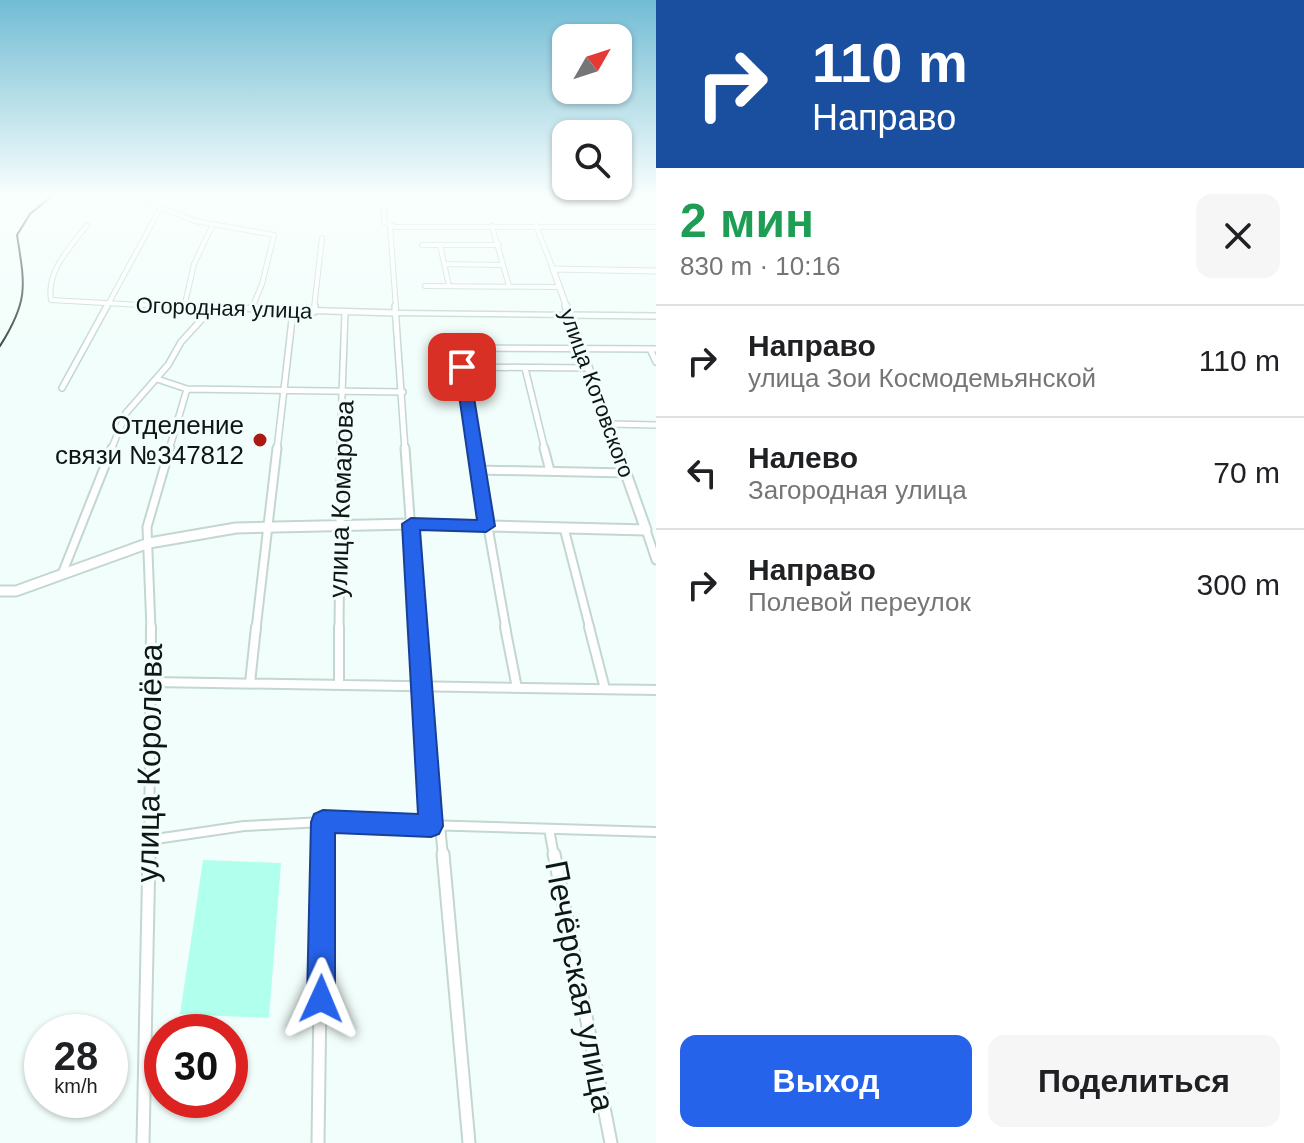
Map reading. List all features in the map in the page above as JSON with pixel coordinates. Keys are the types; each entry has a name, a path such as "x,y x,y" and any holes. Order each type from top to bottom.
{"street":[{"name":"Огородная улица","path":"71,248 51,283 51,300 206,309 396,313"},
{"path":"62,388 139,248"},
{"path":"184,308 201,248"},
{"path":"252,309 260,297 261,278 270,248"},
{"path":"314,312 321,248"},
{"path":"392,248 423,685 469,1143"},
{"path":"441,248 449,286"},
{"path":"500,248 509,286"},
{"name":"улица Котовского","path":"545,248 656,560"},
{"path":"445,264 503,265"},
{"path":"553,269 656,271"},
{"path":"425,286 559,287"},
{"path":"62,574 126,413 157,379 181,342 203,318 206,309"},
{"path":"250,683 293,311"},
{"name":"улица Комарова","path":"339,685 338,525 345,393 345,312"},
{"path":"396,313 656,316"},
{"path":"436,348 653,349 656,362"},
{"path":"459,348 486,526 517,688"},
{"path":"462,367 589,368"},
{"path":"525,368 550,471"},
{"path":"157,379 187,389 403,392"},
{"name":"улица Королёва","path":"143,1143 152,682 148,521 187,389"},
{"path":"610,424 656,425"},
{"path":"478,470 627,473"},
{"path":"0,591 16,591 149,543 211,531 266,525 656,526"},
{"path":"564,528 605,689"},
{"path":"152,682 656,690"},
{"path":"149,840 244,826 323,822 656,832"},
{"path":"318,1143 323,822"},
{"name":"Печёрская улица","path":"549,829 611,1143"}],"green space":[{"path":"203,860 281,863 269,1018 248,1017 248,1014 180,1014"}],"railway":[{"path":"0,346 20,304 23,280 19,248"}],"place":[{"name":"Отделение связи №347812","path":"260,440"}],"route":[{"path":"321,999 323,822 431,826 411,524 486,526 462,367"}]}
